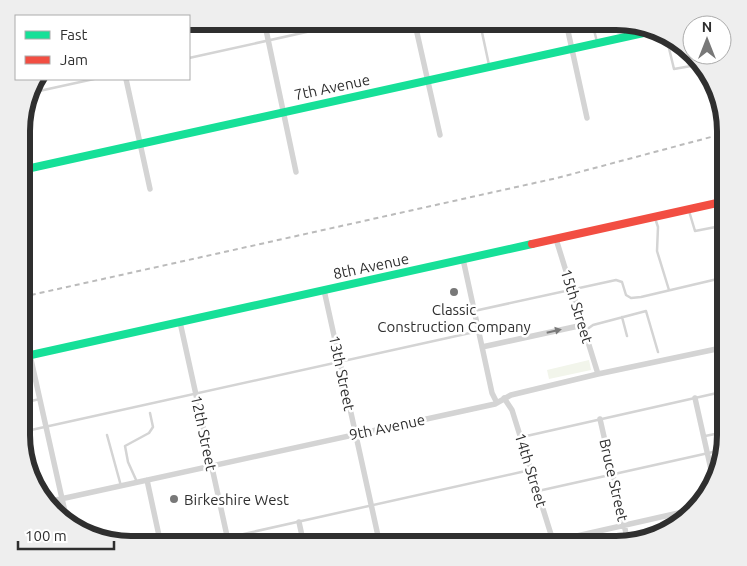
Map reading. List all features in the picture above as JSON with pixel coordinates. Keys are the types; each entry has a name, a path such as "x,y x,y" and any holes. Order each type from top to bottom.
{"main road":[{"name":"7th Avenue","path":"30,168 642,33"},
{"name":"8th Avenue","path":"30,355 717,203"}],"street":[{"path":"266,30 296,172"},
{"path":"416,30 440,135"},
{"path":"568,30 587,118"},
{"path":"126,80 150,188"},
{"name":"15th Street","path":"556,239 598,374"},
{"path":"463,259 493,394 497,403"},
{"name":"13th Street","path":"324,290 378,536"},
{"name":"12th Street","path":"180,322 227,536"},
{"path":"482,347 583,328"},
{"name":"9th Avenue","path":"54,501 497,403 511,394 717,349"},
{"path":"30,355 65,512"},
{"name":"14th Street","path":"504,398 512,410 551,536"},
{"path":"695,398 711,469"},
{"name":"Bruce Street","path":"600,419 626,535"},
{"path":"147,480 159,536"},
{"path":"581,536 679,513"},
{"path":"299,522 302,536"}],"lane":[{"path":"190,58 312,30"},
{"path":"481,30 489,66"},
{"path":"594,30 597,43"},
{"path":"669,45 674,69 693,65"},
{"path":"38,91 89,80"},
{"path":"689,209 695,231 717,227"},
{"path":"655,217 658,227 657,252 669,290"},
{"path":"474,311 616,280 622,282 626,295 631,298 717,279"},
{"path":"583,328 590,329 594,325 646,310 658,352"},
{"path":"622,317 627,336"},
{"path":"30,430 479,331"},
{"path":"520,437 717,393"},
{"path":"30,402 40,399"},
{"path":"137,482 128,462 125,446 149,433 153,427 150,413"},
{"path":"704,436 717,434"},
{"path":"107,435 120,486"},
{"path":"537,491 715,451"},
{"path":"232,536 530,470"}],"shaded area":[{"path":"589,360 591,370 549,379 547,370"}],"railway":[{"path":"30,295 557,178 717,135"}],"traffic: fast":[{"path":"30,168 643,33"},
{"path":"30,355 532,244"}],"traffic: jam":[{"path":"532,244 717,203"}],"place":[{"name":"Classic Construction Company","path":"454,292"},
{"name":"Birkeshire West","path":"174,499"}]}
